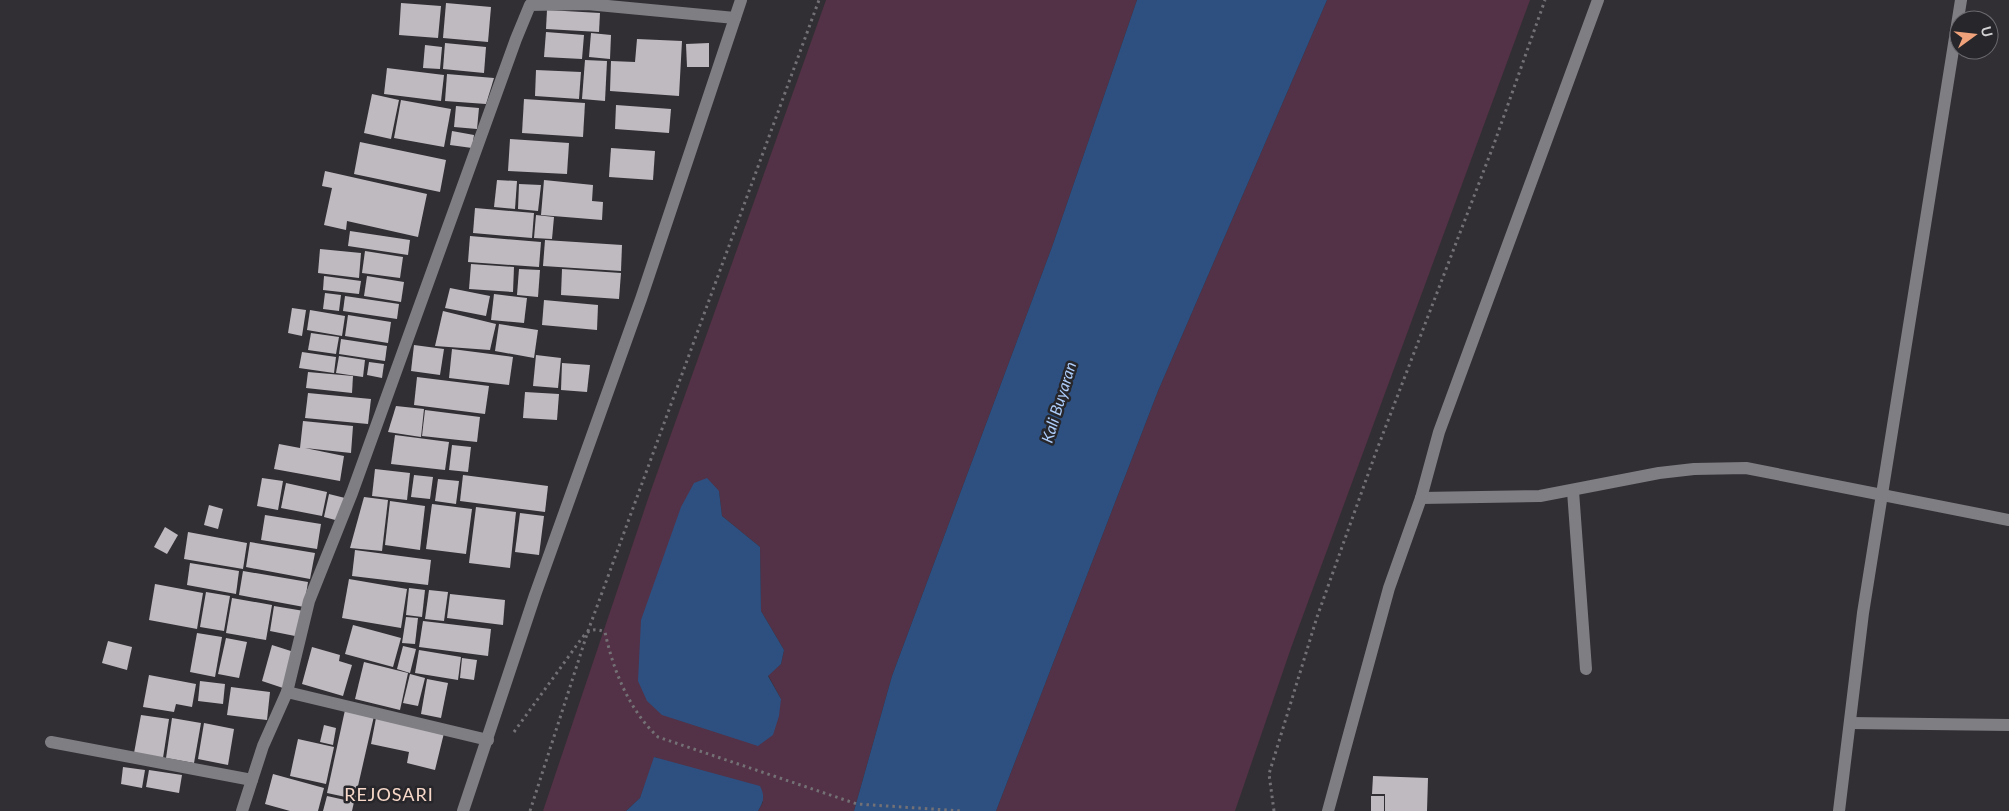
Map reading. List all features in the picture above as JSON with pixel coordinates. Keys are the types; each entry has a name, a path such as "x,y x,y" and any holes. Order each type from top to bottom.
{"street":[{"path":"463,811 535,595 641,299 741,0"},
{"path":"1328,811 1389,588 1421,498 1454,386 1598,0"},
{"path":"1839,811 1863,612 1961,0"},
{"path":"242,811 263,746 287,692 309,602 352,493 530,2 587,4 735,18"},
{"path":"1421,498 1512,498 1573,491 1659,473 1694,469 1746,468 2009,520"},
{"path":"1573,491 1586,669"},
{"path":"287,692 488,740"},
{"path":"1850,723 2009,725"},
{"path":"51,742 252,780"}],"path":[{"path":"530,811 588,631 819,0"},
{"path":"1274,811 1269,774 1317,617 1376,452 1494,144 1545,0"},
{"path":"510,737 588,631 596,629 605,632 611,661 629,699 644,724 658,737 857,804 962,811"}],"shaded area":[{"path":"826,0 1137,0 1052,247 892,676 854,811 758,811 763,802 655,757 640,798 626,811 543,811 650,493","holes":["719,491 722,516 760,547 761,611 784,650 781,664 768,675 781,699 641,620"]},
{"path":"1327,0 1530,0 1291,648 1235,811 996,811 1158,391"}],"water":[{"name":"Kali Buyaran","path":"1137,0 1327,0 1158,391 996,811 854,811 892,676 1052,247"},
{"path":"707,478 719,491 722,516 760,547 761,611 784,650 781,664 768,676 781,699 779,716 773,735 758,746 662,715 647,701 638,681 641,620 681,507 694,483"},
{"path":"654,757 760,786 763,793 762,804 758,811 626,811 640,798"}],"building":[{"path":"401,3 441,6 438,38 399,35"},
{"path":"446,3 491,7 488,42 443,38"},
{"path":"547,10 600,13 599,32 546,29"},
{"path":"546,32 584,35 582,59 544,57"},
{"path":"591,33 611,35 610,59 589,57"},
{"path":"637,39 682,41 679,96 610,91 611,61 635,62"},
{"path":"445,43 486,47 484,73 443,69"},
{"path":"709,43 709,67 687,67 686,44"},
{"path":"425,45 442,47 440,69 423,68"},
{"path":"585,60 607,61 605,101 582,99"},
{"path":"387,68 444,75 441,101 384,94"},
{"path":"536,70 581,72 579,99 535,96"},
{"path":"447,74 494,78 486,104 445,101"},
{"path":"372,94 399,100 391,139 364,133"},
{"path":"524,99 585,103 583,137 522,133"},
{"path":"401,100 451,109 444,147 394,138"},
{"path":"616,105 671,109 669,133 615,129"},
{"path":"456,106 479,108 477,129 454,127"},
{"path":"452,131 474,135 472,148 450,145"},
{"path":"510,139 569,143 567,174 508,171"},
{"path":"360,142 446,160 440,192 354,174"},
{"path":"611,148 655,151 653,180 609,177"},
{"path":"325,171 427,194 418,237 347,221 346,230 324,225 332,188 322,186"},
{"path":"497,180 517,181 515,209 494,207"},
{"path":"544,180 593,185 592,201 603,202 602,220 541,215"},
{"path":"519,184 541,185 538,211 518,209"},
{"path":"475,208 534,213 532,238 473,233"},
{"path":"536,215 554,217 552,239 534,238"},
{"path":"350,231 410,240 408,255 348,246"},
{"path":"470,236 541,242 539,267 468,262"},
{"path":"545,240 622,245 621,271 543,266"},
{"path":"320,249 361,253 359,278 318,273"},
{"path":"365,251 403,257 400,278 362,273"},
{"path":"471,264 514,267 513,292 469,289"},
{"path":"519,269 540,270 538,297 517,295"},
{"path":"562,269 621,273 619,299 561,295"},
{"path":"324,276 361,281 359,294 323,290"},
{"path":"367,276 404,282 401,302 364,296"},
{"path":"450,288 490,296 486,316 445,308"},
{"path":"325,293 341,295 339,311 323,309"},
{"path":"494,294 527,298 524,323 491,320"},
{"path":"345,296 399,304 397,319 343,311"},
{"path":"544,300 598,305 597,330 542,325"},
{"path":"292,308 306,310 302,336 288,333"},
{"path":"310,310 345,316 342,336 307,330"},
{"path":"443,311 496,324 490,350 435,346"},
{"path":"348,315 391,322 388,343 345,336"},
{"path":"499,324 538,330 534,358 495,351"},
{"path":"311,333 339,337 336,354 308,350"},
{"path":"341,339 387,346 385,361 339,354"},
{"path":"414,345 444,349 440,375 411,371"},
{"path":"452,349 513,357 509,385 449,378"},
{"path":"302,352 336,357 334,373 299,368"},
{"path":"536,355 561,358 558,388 533,386"},
{"path":"339,356 365,360 363,377 336,373"},
{"path":"369,362 384,364 382,378 367,375"},
{"path":"562,363 590,365 587,392 561,390"},
{"path":"308,372 353,376 352,393 306,388"},
{"path":"417,377 489,386 485,414 414,405"},
{"path":"525,392 559,394 557,420 523,418"},
{"path":"308,393 371,399 368,424 305,418"},
{"path":"396,406 424,409 421,437 388,432"},
{"path":"425,410 480,417 477,442 422,436"},
{"path":"303,421 353,426 351,453 305,448 344,456 340,481 274,469 279,444 300,448"},
{"path":"395,435 449,442 445,470 391,464"},
{"path":"452,445 471,447 468,472 449,470"},
{"path":"375,469 410,473 407,500 372,496"},
{"path":"414,475 433,477 430,499 411,497"},
{"path":"463,475 548,486 545,512 460,501"},
{"path":"262,478 283,481 278,510 257,506"},
{"path":"438,479 459,481 456,504 435,501"},
{"path":"286,483 327,492 322,516 281,508"},
{"path":"329,494 345,498 339,521 324,517"},
{"path":"364,497 388,500 382,551 350,548"},
{"path":"390,501 425,506 420,550 385,545"},
{"path":"432,504 472,509 466,554 426,549"},
{"path":"209,505 223,509 218,529 204,525"},
{"path":"476,507 516,512 510,568 469,563"},
{"path":"520,513 544,516 539,555 515,552"},
{"path":"265,515 321,524 317,549 261,540"},
{"path":"165,527 178,535 167,554 154,547"},
{"path":"188,532 247,543 243,569 184,559"},
{"path":"250,542 315,553 310,579 246,567"},
{"path":"355,550 431,560 428,585 352,576"},
{"path":"190,563 239,571 236,594 187,585"},
{"path":"243,571 308,582 304,607 239,595"},
{"path":"349,579 407,589 401,628 342,618"},
{"path":"155,584 203,593 197,629 149,620"},
{"path":"409,588 425,590 422,617 406,615"},
{"path":"429,590 448,592 444,621 425,619"},
{"path":"206,592 230,596 224,631 200,627"},
{"path":"450,594 505,600 503,625 447,618"},
{"path":"232,598 272,605 266,640 226,633"},
{"path":"274,606 304,611 300,637 270,631"},
{"path":"406,617 418,618 415,644 402,643"},
{"path":"423,621 491,629 488,656 419,647"},
{"path":"353,625 401,638 393,667 345,654"},
{"path":"197,633 222,637 215,677 190,672"},
{"path":"226,638 247,642 239,678 218,674"},
{"path":"108,641 132,647 127,670 102,663"},
{"path":"272,645 294,652 283,688 262,681"},
{"path":"403,646 416,649 410,673 397,669"},
{"path":"312,647 340,655 339,661 352,665 343,696 302,684"},
{"path":"419,650 461,657 458,680 415,673"},
{"path":"462,658 477,660 474,680 460,678"},
{"path":"364,662 408,673 400,710 355,699"},
{"path":"410,674 425,678 418,706 403,703"},
{"path":"149,675 196,684 192,707 176,704 174,712 143,707"},
{"path":"427,679 448,683 441,718 421,714"},
{"path":"200,681 225,684 223,704 198,701"},
{"path":"231,687 270,692 267,720 227,715"},
{"path":"345,710 374,716 355,799 327,793"},
{"path":"141,715 169,719 163,758 134,753"},
{"path":"172,718 201,723 194,763 166,758"},
{"path":"376,718 444,733 435,770 407,763 409,752 371,744"},
{"path":"204,723 234,729 228,765 198,759"},
{"path":"324,725 336,728 333,745 320,742"},
{"path":"298,739 334,747 326,784 290,776"},
{"path":"123,767 145,770 142,788 121,784"},
{"path":"149,770 182,775 179,793 146,787"},
{"path":"273,774 324,788 318,811 290,811 265,804"},
{"path":"1373,776 1428,778 1427,811 1385,811 1385,794 1372,794"},
{"path":"327,796 354,802 352,811 323,811"},
{"path":"1371,796 1384,796 1384,811 1371,811"}],"district":[{"name":"REJOSARI","path":"389,794"}]}
